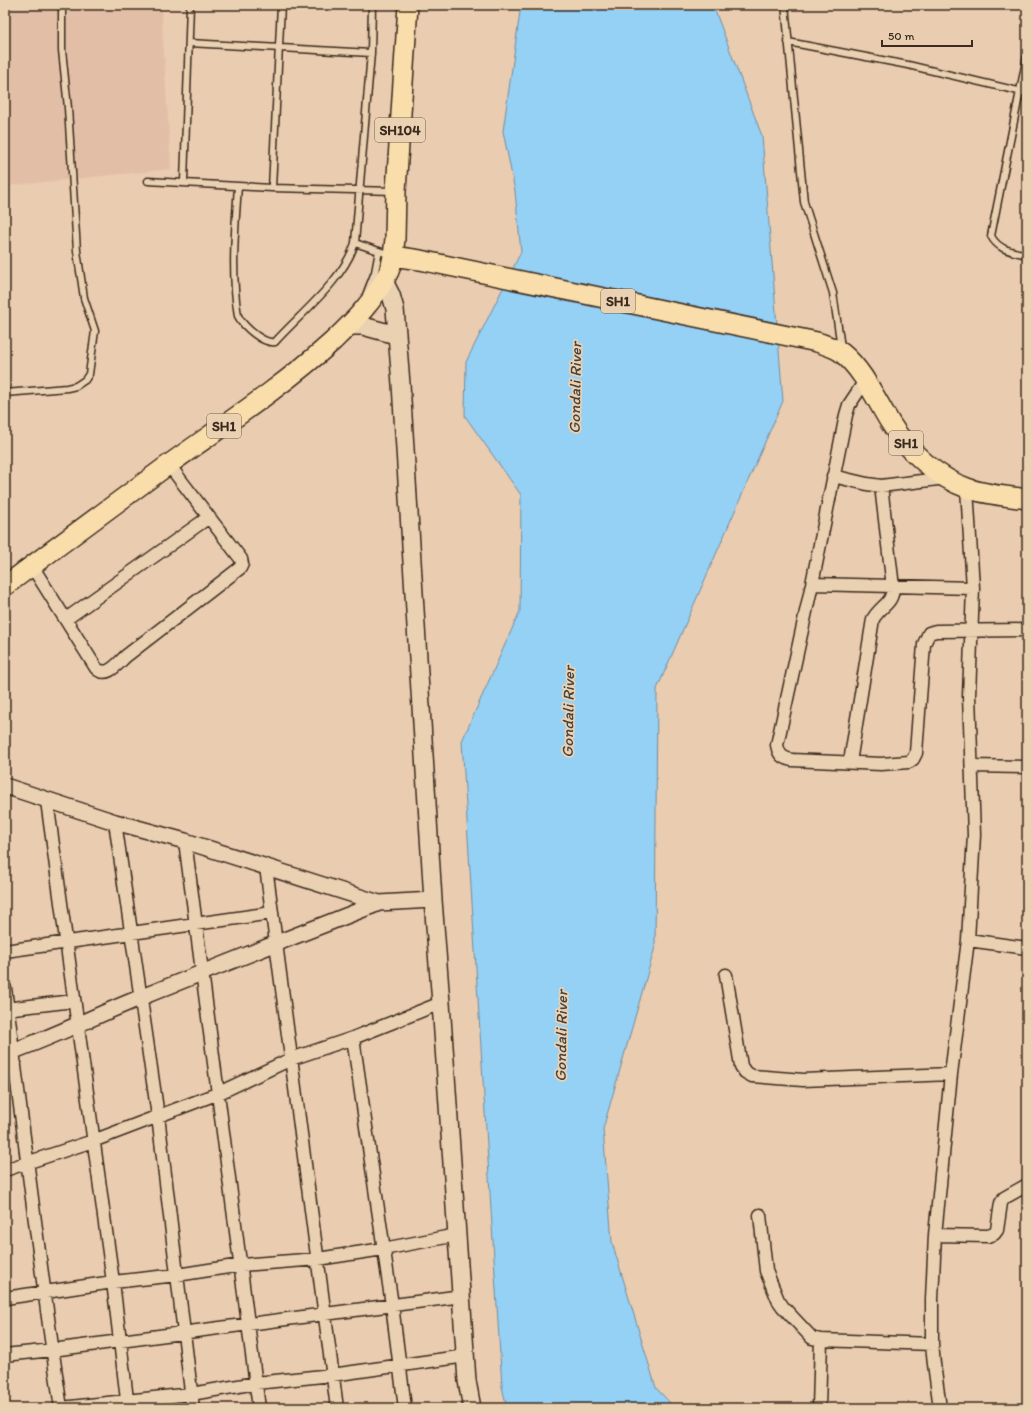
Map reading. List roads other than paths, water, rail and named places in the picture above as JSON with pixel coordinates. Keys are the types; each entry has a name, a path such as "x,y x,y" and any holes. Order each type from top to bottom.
{"main road":[{"name":"SH104","path":"386,253 395,239 396,191 408,5"},
{"name":"SH1","path":"5,586 169,465 259,401 312,360 349,326 384,281 389,271 386,253 817,342 842,353 854,365 892,426 925,463 946,478 967,488 986,493 1027,499"},
{"path":"384,281 391,295 395,309 396,335 402,384 433,900 467,1381 472,1408"},
{"path":"349,326 363,326 396,335"}],"street":[{"path":"865,381 849,405 846,415 812,584 777,745 779,753 784,758 792,760 881,764 909,762 913,759 916,753 924,644 929,633 936,631 1027,630"},
{"path":"32,566 96,668 105,673 110,670 131,651 240,568 242,564 241,559 169,465"},
{"path":"834,476 882,486 946,478"},
{"path":"850,762 874,619 877,612 891,599 893,594 882,486"},
{"path":"940,1408 932,1344 932,1299 935,1235 951,1074 968,940 974,835 969,696 973,588 967,488"},
{"path":"66,619 209,517"},
{"path":"812,584 973,588"},
{"path":"972,766 1027,767"},
{"path":"5,786 47,801 115,822 185,841 378,903"},
{"path":"47,801 113,1282 128,1405"},
{"path":"115,822 158,1116 193,1408"},
{"path":"185,841 259,1408"},
{"path":"266,867 337,1408"},
{"path":"9,1053 77,1026 203,972 378,903 433,900"},
{"path":"5,951 272,913"},
{"path":"968,940 1027,948"},
{"path":"726,975 741,1066 745,1072 752,1076 803,1080 951,1074"},
{"path":"5,988 9,1053 27,1162 61,1408 128,1405 256,1383 399,1366 466,1356"},
{"path":"6,1009 74,1001"},
{"path":"5,1170 93,1141 219,1094 291,1059 353,1038 441,1002"},
{"path":"353,1038 392,1305 405,1408"},
{"path":"935,1235 988,1236 994,1234 997,1230 1001,1203 1004,1198 1027,1185"},
{"path":"760,1215 766,1271 771,1286 781,1304 812,1338 821,1340 932,1344"},
{"path":"5,1298 240,1265 318,1259 383,1249 457,1235"},
{"path":"5,1355 462,1296"},
{"path":"819,1408 821,1340"}],"lane":[{"path":"5,393 76,386 85,380 89,374 95,330 84,298 77,251 69,122 62,50 62,5"},
{"path":"184,182 190,5"},
{"path":"272,188 281,5"},
{"path":"238,186 234,245 238,316 241,322 263,341 269,343 275,342 333,281 346,264 355,243 371,53 372,5"},
{"path":"785,5 804,202 833,293 842,353"},
{"path":"189,42 371,53"},
{"path":"788,42 908,65 1027,92"},
{"path":"1027,56 991,236 995,244 1004,249 1027,255"},
{"path":"148,181 272,188 396,191"},
{"path":"355,243 386,253 375,272 365,297 364,308"}],"water":[{"name":"Gondali River","path":"521,5 713,5 762,136 783,401 657,689 655,947 603,1129 612,1242 656,1388 675,1408 507,1408 502,1387 462,741 520,611 521,495 465,416 466,362 521,252 515,191 503,131"}]}
